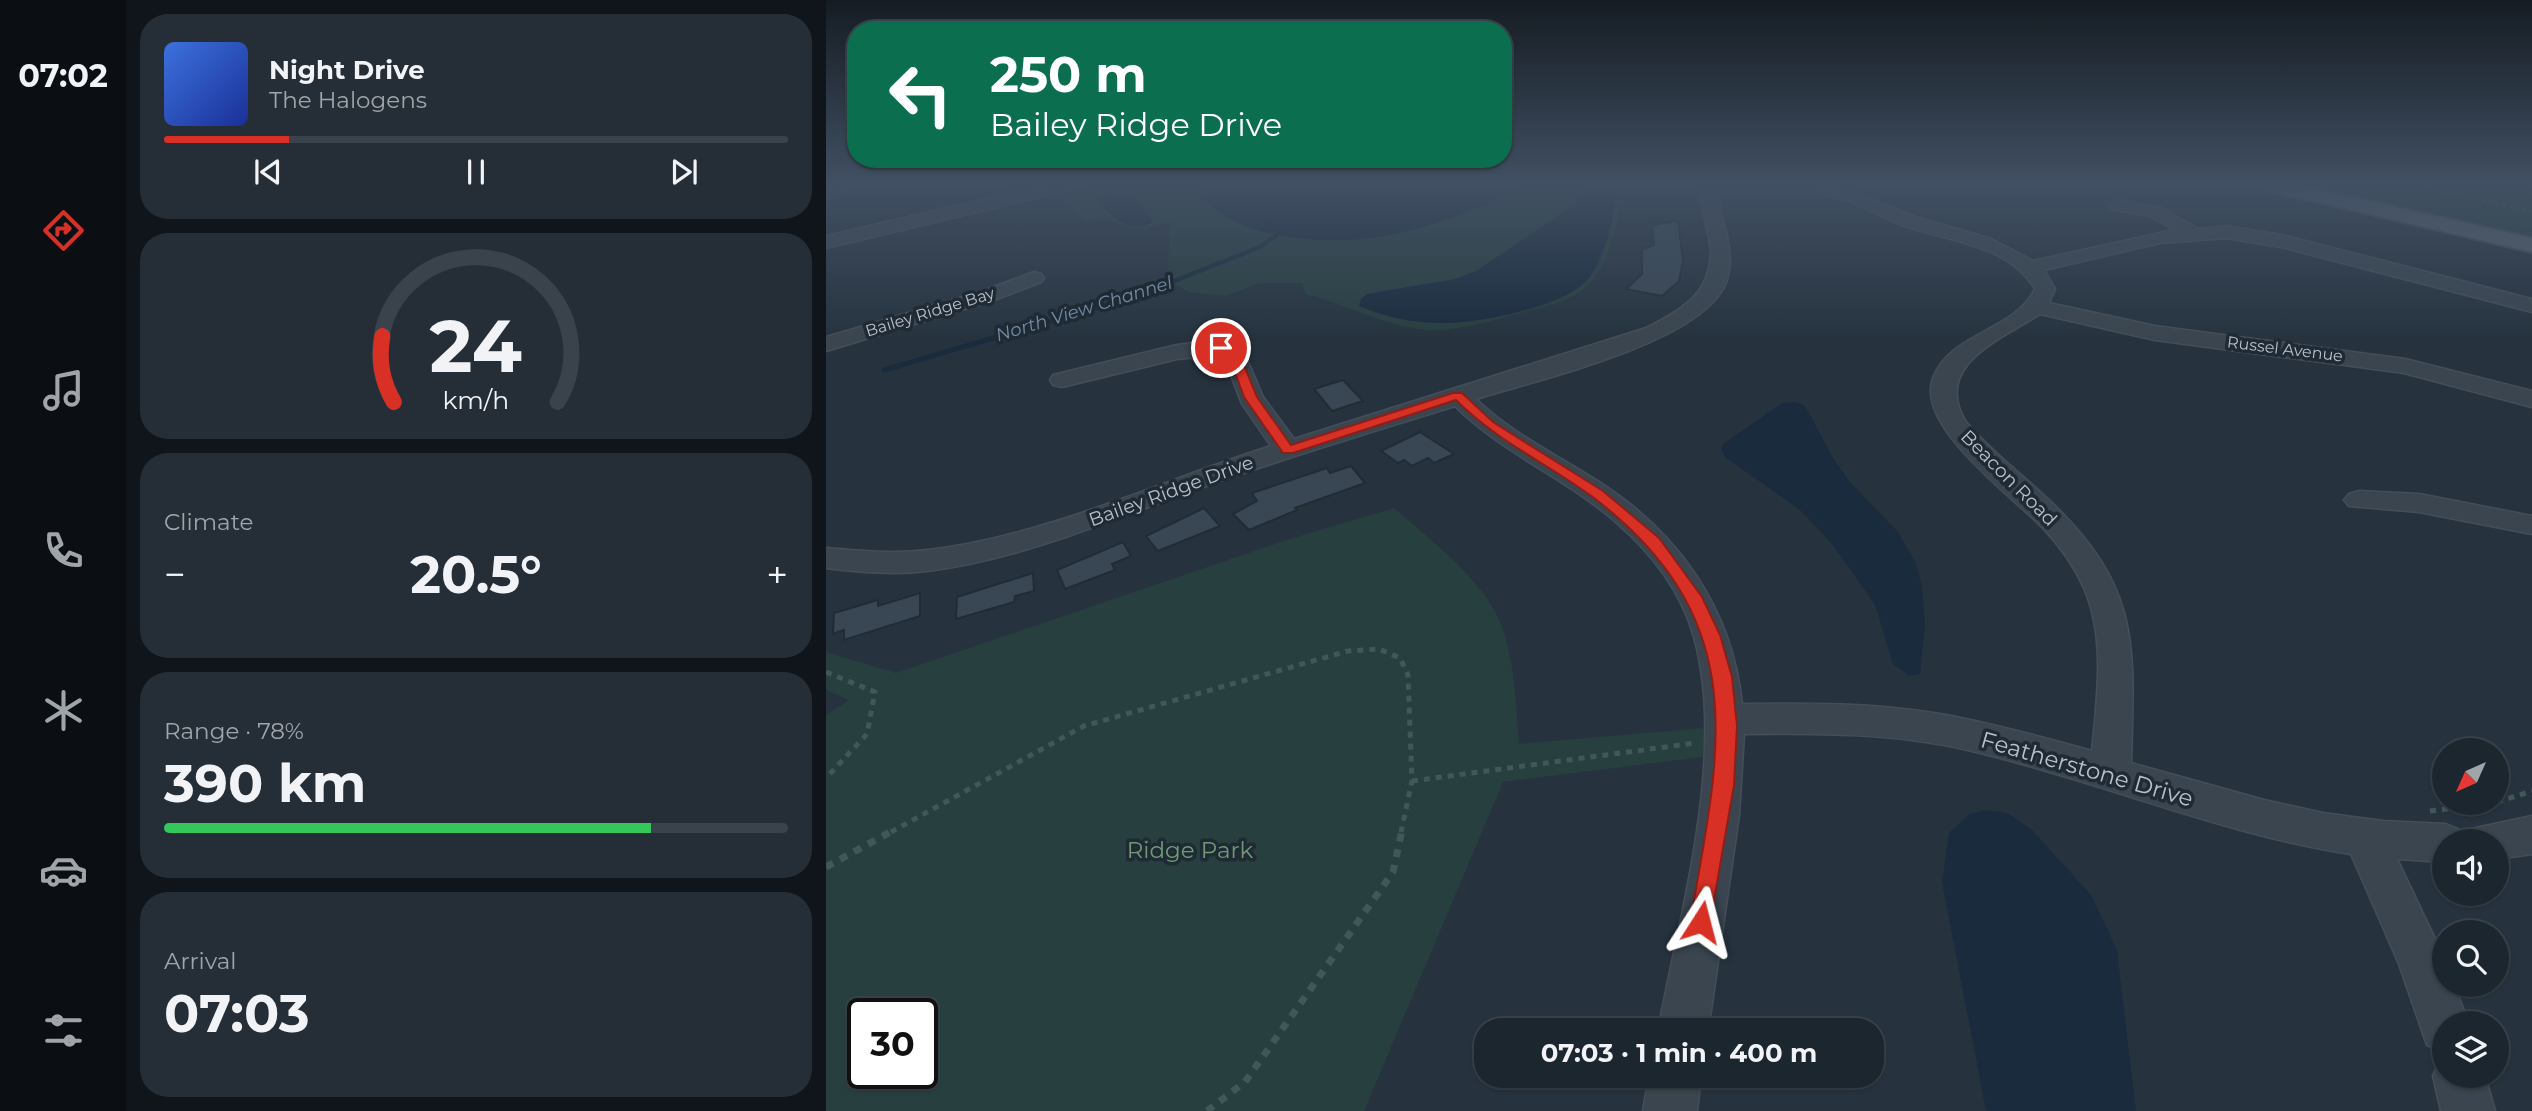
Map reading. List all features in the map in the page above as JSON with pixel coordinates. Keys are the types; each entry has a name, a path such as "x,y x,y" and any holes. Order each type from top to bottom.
{"main road":[{"path":"2492,236 2532,245"}],"street":[{"path":"826,242 852,236"},
{"name":"Bailey Ridge Drive","path":"833,567 935,558 1015,542 1092,519 1200,478 1637,340 1662,329 1699,306 1718,282 1722,267 1717,236"},
{"path":"1956,236 2004,251 2032,267 2045,289 2037,307"},
{"path":"2032,267 2174,236"},
{"path":"2255,236 2532,306"},
{"name":"Bailey Ridge Bay","path":"826,344 987,296 1034,278"},
{"name":"Russel Avenue","path":"2037,307 2155,332 2404,366 2532,399"},
{"name":"Beacon Road","path":"2037,307 1963,354 1952,364 1945,376 1944,403 1965,436 2061,530 2082,556 2101,589 2114,623 2118,659 2110,775"},
{"path":"1062,380 1228,341 1229,350 1236,358 1250,397 1288,450"},
{"path":"1458,396 1488,425 1598,494 1654,541 1696,601 1712,635 1723,677 1727,719 1724,785 1685,1018"},
{"path":"2359,500 2419,503 2532,525"},
{"name":"Featherstone Drive","path":"1727,719 1867,720 1920,726 1970,735 2262,819 2365,837 2432,842"},
{"path":"2509,838 2532,835"},
{"path":"2365,837 2422,963 2439,1011"},
{"path":"1670,1111 1673,1088"},
{"path":"2462,1088 2468,1111"}],"path":[{"path":"826,867 1084,726 1133,709 1348,651 1379,649 1400,658 1408,675 1412,781 1393,872 1245,1082 1208,1111"},
{"path":"826,672 876,692 867,734 826,778"},
{"path":"2510,798 2532,792"}],"green space":[{"path":"1169,236 1613,236 1596,276 1573,296 1543,307 1449,329 1412,328 1381,320 1306,294 1302,283 1260,283 1225,296 1188,292 1167,279"},
{"name":"Ridge Park","path":"1394,508 1470,577 1494,609 1502,627 1512,670 1519,744 1727,726 1726,754 1503,782 1364,1111 826,1111 826,715 849,700 826,690 826,652 896,673 1290,539"}],"water":[{"path":"1282,236 1388,236 1356,240"},
{"path":"1528,236 1608,236 1596,267 1579,287 1545,304 1503,316 1449,323 1426,322 1380,314 1359,306 1361,299 1367,294 1455,279 1476,271"},
{"path":"1795,402 1804,405 1833,458 1850,482 1898,532 1916,563 1922,587 1925,625 1920,674 1910,676 1893,664 1875,605 1833,545 1800,510 1725,457 1721,448 1724,443 1782,403"},
{"path":"1984,810 2007,813 2031,829 2091,895 2117,950 2136,1111 1986,1111 1942,882 1949,833 1968,815"}],"building":[{"path":"1653,236 1680,236 1683,261 1679,281 1662,296 1626,289 1642,274 1642,249 1654,245"},
{"path":"1343,380 1363,401 1332,411 1314,389"},
{"path":"1420,432 1454,454 1434,463 1428,458 1412,466 1404,460 1398,463 1381,451"},
{"path":"1351,466 1365,483 1295,508 1297,510 1249,530 1233,514 1257,501 1252,493 1327,468 1330,473"},
{"path":"1204,508 1220,526 1158,551 1146,536"},
{"path":"1123,542 1131,556 1112,564 1115,570 1065,589 1057,570"},
{"path":"1033,573 1034,591 1015,596 1014,602 956,619 957,597"},
{"path":"920,593 920,616 844,640 844,630 833,634 834,613 878,600 878,606"}],"waterway":[{"name":"North View Channel","path":"1139,295 1260,247 1276,236"},
{"name":"North View Channel","path":"884,370 1144,294"}],"route":[{"path":"1221,348 1229,350 1236,358 1250,397 1288,450 1458,396 1488,425 1598,494 1629,517 1654,541 1696,601 1712,635 1723,677 1727,726 1724,785 1701,922"}]}
